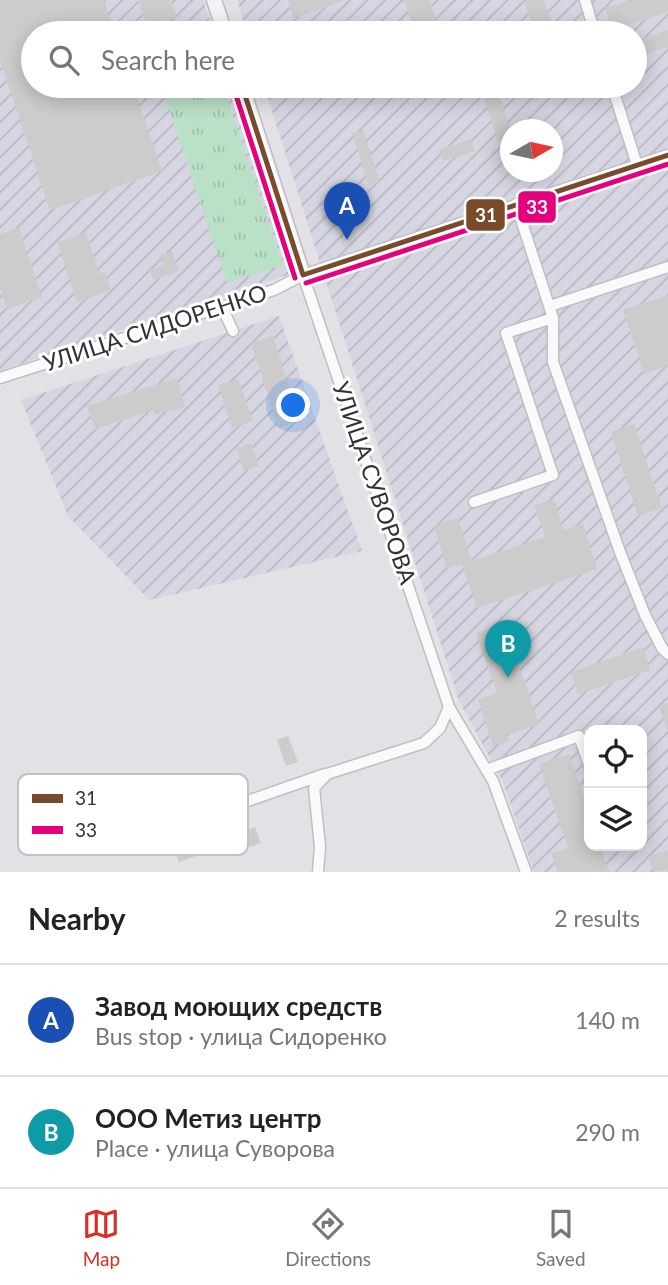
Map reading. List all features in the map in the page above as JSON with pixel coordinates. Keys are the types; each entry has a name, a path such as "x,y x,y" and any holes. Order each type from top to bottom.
{"main road":[{"path":"214,0 221,21"},
{"name":"УЛИЦА СУВОРОВА","path":"246,98 303,275"}],"street":[{"path":"585,0 591,21"},
{"path":"616,98 637,165"},
{"name":"УЛИЦА СИДОРЕНКО","path":"0,378 274,290 303,275 668,155"},
{"path":"516,204 553,318 553,362 625,565 645,615 662,648 668,654"},
{"path":"550,306 668,267"},
{"name":"УЛИЦА СУВОРОВА","path":"303,275 449,707 493,781 526,872"},
{"path":"222,307 233,331"},
{"path":"474,502 553,475 506,333 553,318"},
{"path":"248,801 424,743 440,728 449,707"},
{"path":"486,770 579,736 584,750"},
{"path":"318,872 320,847 314,788 327,774"}],"shaded area":[{"path":"0,0 203,0 210,21 21,21 21,98 235,98 293,273 0,371"},
{"path":"237,0 668,0 668,872 534,872 502,780 459,701 268,98 647,98 647,21 243,21"},
{"path":"279,316 362,551 149,600 68,516 21,400"}],"green space":[{"path":"165,98 227,98 283,265 227,283"}],"building":[{"path":"0,0 104,0 111,21 21,21 21,98 137,98 162,171 50,210 0,60"},
{"path":"138,0 171,0 177,17 165,21 145,21"},
{"path":"288,0 342,0 343,1 293,18"},
{"path":"404,0 430,0 436,21 411,21"},
{"path":"524,0 544,0 552,21 531,21"},
{"path":"631,0 668,0 668,12 640,21 609,21 605,8"},
{"path":"668,30 668,47 647,53 647,37"},
{"path":"484,98 501,98 507,119 500,119 498,141"},
{"path":"363,130 380,182 369,186 352,133"},
{"path":"471,139 475,151 443,161 439,150"},
{"path":"19,228 42,297 7,309 0,288 0,234"},
{"path":"86,233 100,274 105,272 111,290 77,302 57,242"},
{"path":"172,251 179,271 153,280 150,270 163,265 160,255"},
{"path":"668,295 668,366 644,374 623,310"},
{"path":"273,336 300,421 278,428 251,343"},
{"path":"177,378 185,407 155,415 153,410 95,429 87,406"},
{"path":"238,379 253,421 232,428 218,385"},
{"path":"634,424 662,508 638,516 611,432"},
{"path":"251,443 259,466 244,471 236,448"},
{"path":"554,499 564,530 583,524 597,569 477,608 462,564 447,568 434,526 458,518 472,561 545,537 534,505"},
{"path":"504,623 539,724 507,735 510,741 493,746 478,699 497,693 476,633"},
{"path":"643,647 650,670 578,694 571,672"},
{"path":"668,703 668,729 667,730 659,706"},
{"path":"288,736 298,762 286,766 277,740"},
{"path":"569,754 584,798 584,851 602,851 609,872 558,872 551,853 568,848 539,764"},
{"path":"255,827 261,843 248,848 248,829"},
{"path":"668,850 668,870 653,872 648,857"},
{"path":"176,855 199,855 179,862"}],"transit line":[{"name":"33","path":"237,98 295,278"},
{"name":"31","path":"246,98 303,275"},
{"name":"31","path":"303,275 668,155"},
{"name":"33","path":"306,283 668,164"}],"place":[{"name":"Завод моющих средств","path":"347,240"},
{"name":"ООО Метиз центр","path":"508,678"}]}
